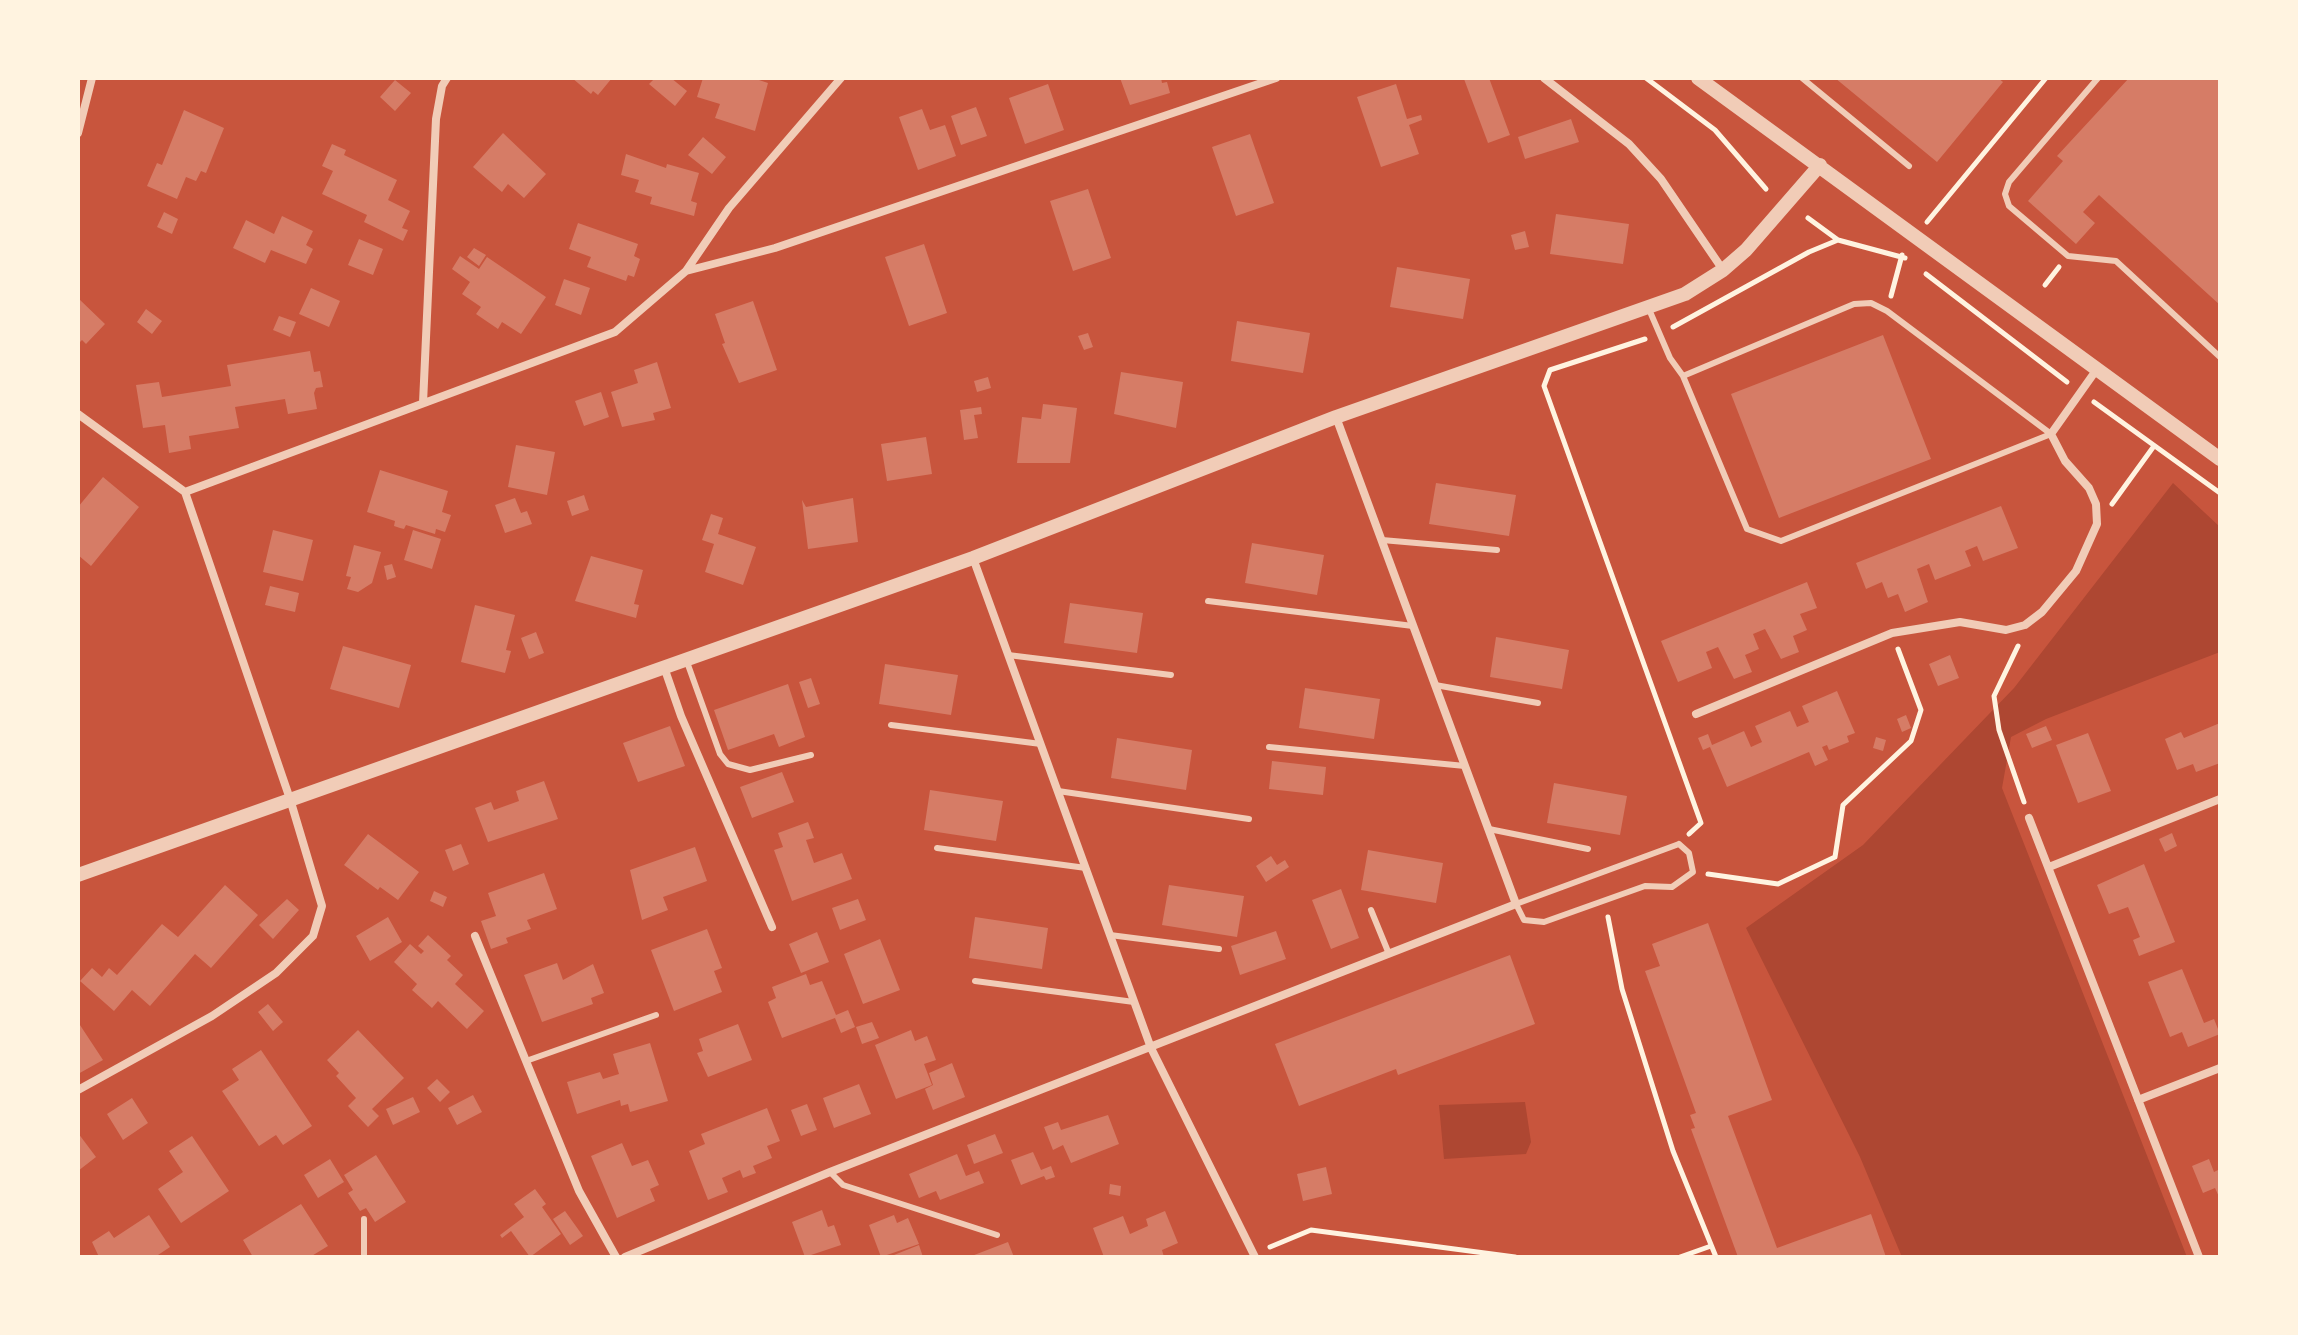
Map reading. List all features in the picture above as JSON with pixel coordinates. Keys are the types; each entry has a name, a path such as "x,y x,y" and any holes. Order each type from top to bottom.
{"street":[{"path":"78,133 92,78"},
{"path":"423,403 436,119 442,86 447,78"},
{"path":"185,492 615,332 686,271 729,208 841,78"},
{"path":"686,271 775,248 1276,78"},
{"path":"1544,78 1629,144 1661,179 1723,270"},
{"path":"1698,78 2220,459"},
{"path":"78,875 973,558 1336,417 1685,294 1723,270 1746,250 1820,165"},
{"path":"1696,714 1892,633 1960,622 2006,630 2025,625 2042,612 2076,571 2097,524 2096,504 2089,488 2065,461 2051,434 2098,368"},
{"path":"78,414 185,492 290,799 322,906 313,936 276,973 212,1016 78,1090"},
{"path":"625,1257 830,1172 1516,904 1336,417"},
{"path":"973,558 1151,1048 1254,1256"},
{"path":"664,667 681,716 772,927"},
{"path":"2049,867 2220,799"},
{"path":"2029,818 2199,1257"},
{"path":"475,936 579,1191 616,1257"},
{"path":"2138,1100 2220,1068"}],"lane":[{"path":"1802,78 1909,166"},
{"path":"2098,78 2009,182 2005,194 2009,206 2068,256 2116,261 2220,357"},
{"path":"1683,376 1854,304 1871,303 1887,311 2051,434"},
{"path":"1648,307 1658,334 1683,376 1747,529 1781,541 2051,434"},
{"path":"1382,540 1497,550"},
{"path":"1208,601 1413,626"},
{"path":"1008,655 1171,675"},
{"path":"686,659 720,754 728,764 750,770 811,755"},
{"path":"1435,685 1538,703"},
{"path":"891,725 1041,744"},
{"path":"1269,747 1465,766"},
{"path":"1058,791 1249,819"},
{"path":"1489,829 1588,849"},
{"path":"1679,844 1689,853 1693,872 1672,887 1645,886 1544,922 1524,920 1516,904 1679,844"},
{"path":"937,848 1086,868"},
{"path":"1371,910 1389,954"},
{"path":"1110,935 1219,949"},
{"path":"975,981 1135,1002"},
{"path":"526,1061 656,1015"},
{"path":"830,1172 843,1185 997,1235"},
{"path":"364,1219 364,1257"}],"path":[{"path":"1646,78 1715,130 1766,189"},
{"path":"1926,223 2046,78"},
{"path":"1808,218 1838,240 1902,256 2081,393 2220,493"},
{"path":"1679,844 1701,823 1544,386 1550,370 1658,334 1809,252 1838,240"},
{"path":"1887,311 1907,248"},
{"path":"2097,524 2154,446"},
{"path":"2025,625 1994,696 1999,730 2029,818"},
{"path":"1693,872 1778,884 1835,857 1843,805 1911,741 1921,710 1892,633"},
{"path":"1601,901 1610,920 1622,989 1673,1151 1716,1257"},
{"path":"1254,1256 1311,1230 1515,1257"},
{"path":"1680,1257 1711,1246"}],"shaded area":[{"path":"2173,483 2220,527 2220,652 2046,719 2011,737 2002,788 2187,1257 1902,1257 1860,1157 1746,928 1863,845 2014,688"},
{"path":"1525,1102 1531,1142 1526,1154 1444,1159 1439,1105"}],"building":[{"path":"572,78 612,78 598,95 593,91 591,94"},
{"path":"655,78 671,78 687,91 675,106 649,84"},
{"path":"703,78 753,78 768,83 755,131 715,118 720,104 697,97"},
{"path":"1120,78 1161,78 1162,83 1167,82 1170,93 1130,105"},
{"path":"1489,78 1510,135 1488,143 1464,79"},
{"path":"1835,78 1998,78 2003,82 1937,162"},
{"path":"2129,78 2220,78 2220,305 2099,195 2083,212 2095,223 2076,244 2028,201 2063,161 2057,156"},
{"path":"395,80 411,93 395,111 380,97"},
{"path":"1048,84 1064,130 1025,144 1009,98"},
{"path":"1396,84 1407,119 1421,115 1422,120 1409,125 1419,154 1381,167 1357,97"},
{"path":"976,107 987,136 961,145 951,116"},
{"path":"922,109 930,130 945,125 956,156 918,170 899,117"},
{"path":"184,110 224,128 206,173 201,171 196,181 186,177 177,199 147,186 157,163 162,165"},
{"path":"1571,119 1579,142 1525,159 1518,137"},
{"path":"503,133 546,174 524,198 508,184 502,192 473,167"},
{"path":"1250,134 1274,203 1236,216 1212,147"},
{"path":"703,137 726,157 712,174 688,155"},
{"path":"332,144 346,150 344,155 397,180 388,200 410,211 402,228 408,230 403,241 364,222 367,215 322,194 333,171 322,166"},
{"path":"626,154 666,168 667,164 699,173 691,201 697,203 694,216 650,204 652,197 635,192 639,180 621,175"},
{"path":"1088,189 1111,258 1073,271 1050,201"},
{"path":"164,212 178,219 172,234 157,227"},
{"path":"1556,214 1629,224 1623,264 1550,254"},
{"path":"282,216 313,231 306,245 313,249 306,264 271,250 265,263 233,248 246,220 274,234"},
{"path":"578,223 638,244 634,256 640,259 634,277 628,275 626,281 587,267 591,257 569,249"},
{"path":"1525,231 1529,247 1515,250 1511,235"},
{"path":"359,239 383,249 373,275 348,265"},
{"path":"924,244 947,313 909,326 885,257"},
{"path":"474,248 486,255 479,266 467,257"},
{"path":"460,256 479,269 487,257 546,297 521,334 502,322 498,329 476,314 481,307 462,294 470,282 452,269"},
{"path":"1397,267 1470,279 1463,319 1390,307"},
{"path":"564,279 590,288 581,315 555,305"},
{"path":"311,288 340,301 329,327 299,314"},
{"path":"78,298 105,324 86,344 82,340 78,344"},
{"path":"753,301 777,370 739,383 722,344 725,343 715,314"},
{"path":"146,309 162,321 152,334 137,322"},
{"path":"279,316 296,322 290,337 273,330"},
{"path":"1237,321 1310,333 1303,373 1231,361"},
{"path":"1088,333 1093,347 1084,350 1078,336"},
{"path":"1883,335 1931,459 1779,518 1731,394"},
{"path":"310,351 314,372 320,371 323,387 316,388 314,393 317,409 288,414 285,399 235,407 239,428 189,436 191,449 169,453 165,425 143,428 136,385 159,382 162,397 231,386 227,365"},
{"path":"657,362 671,408 653,413 655,420 622,427 611,392 638,383 634,370"},
{"path":"1121,372 1183,382 1176,428 1114,414"},
{"path":"988,377 991,388 977,392 974,381"},
{"path":"601,392 609,417 584,426 575,401"},
{"path":"1043,404 1077,408 1070,463 1017,463 1022,417 1041,419"},
{"path":"981,407 982,414 974,415 978,438 964,440 960,410"},
{"path":"926,437 932,474 887,481 881,444"},
{"path":"516,445 555,452 547,495 508,487"},
{"path":"380,470 448,491 442,512 451,515 445,532 436,529 435,534 406,525 404,529 400,528 394,526 395,521 367,512"},
{"path":"103,477 139,507 91,566 78,555 78,507"},
{"path":"1436,483 1516,495 1509,536 1429,524"},
{"path":"584,495 589,510 572,516 567,501"},
{"path":"515,498 521,513 527,511 532,524 505,533 495,505"},
{"path":"853,498 858,542 808,549 802,500 806,507"},
{"path":"2001,506 2018,548 1983,561 1977,546 1965,551 1971,566 1935,580 1929,564 1917,569 1928,602 1905,612 1898,594 1888,598 1882,582 1866,589 1856,563"},
{"path":"711,514 723,518 718,534 756,547 743,585 705,572 714,544 702,540"},
{"path":"273,530 313,540 303,581 263,572"},
{"path":"413,530 441,539 432,569 404,560"},
{"path":"1252,543 1324,555 1317,595 1245,583"},
{"path":"354,545 381,552 372,583 358,592 347,589 351,577 346,576"},
{"path":"591,556 643,570 634,604 639,605 636,618 575,601"},
{"path":"392,564 396,577 387,580 384,566"},
{"path":"1807,582 1817,608 1800,614 1807,630 1793,636 1799,652 1781,659 1765,629 1753,634 1759,649 1745,655 1752,672 1734,679 1718,647 1706,652 1712,668 1678,682 1661,641"},
{"path":"270,586 299,593 295,612 265,605"},
{"path":"1070,603 1143,613 1137,653 1064,643"},
{"path":"475,605 515,615 506,650 511,651 505,673 461,662"},
{"path":"536,632 544,653 529,659 521,638"},
{"path":"1496,637 1569,650 1562,689 1490,677"},
{"path":"343,646 411,665 399,708 330,689"},
{"path":"1950,655 1959,678 1938,686 1929,664"},
{"path":"885,664 958,675 951,715 879,704"},
{"path":"811,678 820,704 808,708 799,682"},
{"path":"788,684 805,737 779,747 774,734 728,750 714,710"},
{"path":"1305,688 1380,699 1374,739 1299,728"},
{"path":"1837,691 1855,733 1847,736 1849,742 1829,750 1827,745 1822,747 1828,760 1815,766 1809,752 1727,787 1710,747 1703,750 1698,738 1708,734 1712,745 1744,731 1751,747 1762,742 1755,726 1790,711 1797,727 1809,722 1802,706"},
{"path":"1906,715 1911,728 1902,732 1897,719"},
{"path":"2220,723 2220,763 2196,772 2193,764 2177,770 2165,739 2181,732 2184,738"},
{"path":"670,726 685,766 638,782 623,743"},
{"path":"2046,726 2052,740 2032,748 2026,734"},
{"path":"2088,733 2111,791 2078,803 2056,745"},
{"path":"1876,737 1886,740 1883,751 1873,748"},
{"path":"1117,738 1192,750 1186,790 1111,778"},
{"path":"1272,761 1326,767 1323,795 1269,789"},
{"path":"782,772 794,802 752,818 740,787"},
{"path":"544,781 558,819 488,842 475,808 491,802 494,810 519,801 516,791"},
{"path":"1554,783 1627,796 1620,835 1547,823"},
{"path":"930,790 1003,801 996,841 924,830"},
{"path":"808,822 814,838 806,840 814,863 842,853 852,879 792,901 774,850 783,847 778,833"},
{"path":"2172,833 2177,846 2165,852 2159,839"},
{"path":"368,834 419,872 398,900 380,887 378,890 344,865"},
{"path":"461,844 469,864 453,871 445,850"},
{"path":"695,847 707,881 663,897 668,910 642,920 630,870"},
{"path":"1368,850 1443,863 1436,903 1361,890"},
{"path":"1271,856 1277,865 1285,860 1289,867 1266,882 1256,866"},
{"path":"2144,864 2175,942 2139,956 2133,940 2140,937 2128,907 2109,914 2097,885"},
{"path":"544,873 557,909 527,920 531,929 506,938 508,943 491,949 481,921 496,916 488,893"},
{"path":"225,885 258,915 211,968 195,954 150,1006 132,990 114,1011 80,981 92,968 102,977 109,968 117,975 162,924 178,937"},
{"path":"1169,885 1244,896 1237,937 1162,925"},
{"path":"1341,889 1359,938 1331,949 1312,900"},
{"path":"434,891 447,897 443,907 430,901"},
{"path":"287,899 299,910 273,939 259,925"},
{"path":"858,899 866,920 840,930 832,908"},
{"path":"388,917 402,942 370,961 356,936"},
{"path":"975,917 1048,928 1042,969 969,958"},
{"path":"1708,923 1772,1100 1728,1116 1777,1248 1871,1214 1886,1257 1738,1257 1691,1129 1695,1128 1690,1115 1696,1113 1645,971 1660,966 1652,944"},
{"path":"707,929 722,968 714,971 722,992 674,1011 651,950"},
{"path":"1276,931 1286,959 1240,975 1231,946"},
{"path":"817,932 829,962 801,973 789,944"},
{"path":"428,935 451,956 447,960 463,975 455,984 484,1011 467,1029 438,1001 432,1008 412,990 417,984 394,962 410,944 421,954 424,951 418,946"},
{"path":"880,939 900,990 863,1004 844,954"},
{"path":"1510,955 1535,1024 1398,1075 1396,1069 1299,1106 1275,1044"},
{"path":"557,963 563,980 593,964 604,993 591,998 593,1004 542,1022 524,975"},
{"path":"2182,969 2204,1023 2214,1019 2220,1034 2188,1047 2182,1032 2170,1037 2148,982"},
{"path":"806,974 810,985 822,981 836,1015 848,1010 855,1027 841,1033 835,1018 782,1038 768,1002 776,998 772,987"},
{"path":"268,1004 283,1022 273,1031 258,1012"},
{"path":"78,1022 103,1060 78,1074 80,1066"},
{"path":"872,1022 879,1038 862,1044 856,1027"},
{"path":"738,1024 752,1060 708,1077 697,1053 703,1051 699,1039"},
{"path":"358,1030 404,1078 372,1109 379,1116 368,1127 348,1106 356,1098 336,1076 339,1073 327,1060"},
{"path":"911,1030 915,1041 927,1036 936,1060 924,1064 932,1085 896,1099 875,1045"},
{"path":"650,1043 668,1101 630,1112 628,1104 621,1106 620,1100 577,1114 567,1082 600,1072 603,1079 619,1074 613,1054"},
{"path":"261,1050 312,1126 283,1145 276,1135 259,1146 222,1091 239,1080 232,1069"},
{"path":"952,1063 965,1097 933,1110 925,1089 933,1085 929,1073"},
{"path":"437,1079 450,1092 440,1102 427,1088"},
{"path":"859,1084 871,1114 834,1128 823,1098"},
{"path":"473,1095 482,1112 457,1125 448,1108"},
{"path":"413,1097 420,1112 393,1125 386,1109"},
{"path":"132,1098 148,1123 123,1140 107,1114"},
{"path":"807,1104 817,1130 801,1136 791,1110"},
{"path":"767,1108 780,1141 767,1146 772,1158 753,1166 756,1173 743,1178 740,1170 722,1178 728,1192 708,1200 689,1151 705,1144 701,1134"},
{"path":"1108,1115 1119,1144 1071,1163 1063,1145 1053,1150 1044,1127 1058,1122 1061,1130"},
{"path":"78,1133 96,1157 78,1171"},
{"path":"995,1134 1003,1153 974,1164 967,1145"},
{"path":"192,1136 229,1191 181,1223 158,1189 183,1172 169,1151"},
{"path":"622,1143 632,1166 648,1160 659,1185 650,1189 655,1201 617,1218 591,1156"},
{"path":"1033,1152 1041,1170 1051,1166 1055,1177 1046,1180 1044,1176 1021,1185 1011,1160"},
{"path":"957,1154 966,1176 979,1171 984,1183 940,1200 936,1191 919,1198 909,1174"},
{"path":"376,1155 406,1202 375,1222 366,1208 360,1211 348,1193 353,1190 344,1175"},
{"path":"330,1159 344,1182 318,1198 304,1175"},
{"path":"2209,1159 2214,1172 2220,1169 2220,1199 2215,1188 2203,1193 2192,1166"},
{"path":"1326,1167 1332,1194 1303,1201 1297,1174"},
{"path":"1110,1184 1121,1186 1120,1196 1109,1194"},
{"path":"535,1189 546,1204 542,1207 561,1234 530,1257 511,1231 502,1238 500,1235 524,1217 514,1204"},
{"path":"301,1204 328,1246 310,1257 253,1257 243,1240"},
{"path":"822,1210 828,1227 834,1225 841,1245 805,1257 792,1222"},
{"path":"565,1211 583,1236 570,1245 553,1219"},
{"path":"1165,1211 1178,1243 1162,1250 1164,1257 1104,1257 1093,1228 1123,1216 1130,1234 1148,1226 1146,1219"},
{"path":"149,1215 170,1247 155,1257 99,1257 92,1242 109,1231 114,1238"},
{"path":"894,1215 897,1223 908,1218 919,1244 881,1257 869,1225"},
{"path":"1008,1242 1014,1257 969,1257"},
{"path":"919,1245 923,1257 889,1257"}]}
